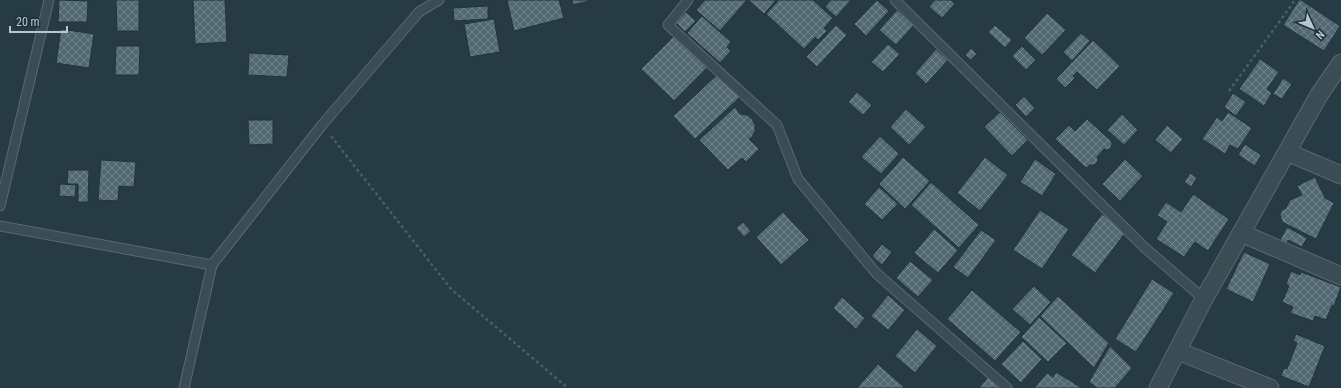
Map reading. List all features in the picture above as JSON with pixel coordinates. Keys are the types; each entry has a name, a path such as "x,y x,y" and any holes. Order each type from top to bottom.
{"street":[{"path":"1158,388 1204,299 1319,95 1341,63"},
{"path":"1287,152 1341,175"},
{"path":"1242,233 1341,276"},
{"path":"1178,351 1270,388"}],"lane":[{"path":"0,206 49,0"},
{"path":"184,388 212,265 322,125 419,12 439,0"},
{"path":"688,0 668,25 777,125 798,179 876,273 1007,388"},
{"path":"895,0 1144,246 1204,299"},
{"path":"0,226 212,265"}],"path":[{"path":"1229,91 1295,0"},
{"path":"322,125 451,288 568,388"}],"building":[{"path":"59,0 88,1 87,22 58,22"},
{"path":"116,0 139,0 139,31 117,31"},
{"path":"193,0 225,0 227,42 195,44"},
{"path":"507,0 559,0 564,18 514,31"},
{"path":"572,0 593,0 573,5"},
{"path":"705,0 746,1 720,31 696,10"},
{"path":"748,0 776,0 764,14"},
{"path":"779,0 813,0 833,18 824,28 827,31 818,40 815,37 804,49 766,14"},
{"path":"831,0 851,0 836,17 825,7"},
{"path":"877,0 889,11 866,36 854,24"},
{"path":"935,0 951,0 955,4 942,18 929,7"},
{"path":"1299,0 1340,26 1324,51 1283,25"},
{"path":"488,6 488,19 454,21 453,8"},
{"path":"897,10 914,25 896,45 879,30"},
{"path":"686,12 696,21 685,32 676,23"},
{"path":"1047,13 1066,30 1042,55 1024,38"},
{"path":"702,16 731,42 727,47 731,51 720,63 687,33"},
{"path":"494,19 500,52 470,57 464,24"},
{"path":"836,25 847,35 817,67 806,57"},
{"path":"995,25 1012,40 1005,48 988,32"},
{"path":"61,29 94,34 89,68 56,63"},
{"path":"1081,33 1090,41 1072,61 1063,52"},
{"path":"675,35 708,67 674,101 641,69"},
{"path":"1093,40 1120,66 1097,90 1077,72 1073,76 1075,78 1065,88 1056,79"},
{"path":"888,44 900,54 883,72 871,62"},
{"path":"116,46 140,46 139,75 115,75"},
{"path":"1022,46 1036,60 1026,70 1012,56"},
{"path":"971,48 977,54 971,60 965,55"},
{"path":"936,49 948,60 926,84 915,73"},
{"path":"249,53 289,55 287,77 248,75"},
{"path":"1260,59 1279,72 1267,89 1272,93 1264,106 1239,89"},
{"path":"718,74 740,97 695,139 673,116"},
{"path":"1283,78 1292,84 1282,99 1273,94"},
{"path":"857,92 872,105 863,115 848,102"},
{"path":"1233,93 1246,102 1236,116 1224,107"},
{"path":"1024,96 1035,108 1026,117 1015,105"},
{"path":"735,107 740,114 747,115 752,119 755,125 755,131 749,139 759,149 746,162 742,158 728,170 699,140"},
{"path":"906,109 926,127 909,145 890,127"},
{"path":"1000,112 1028,140 1012,156 984,127"},
{"path":"1228,112 1252,128 1238,149 1230,145 1225,154 1202,139 1217,117 1222,121"},
{"path":"1122,114 1138,130 1124,145 1107,130"},
{"path":"1087,119 1111,141 1112,144 1111,148 1107,150 1104,149 1097,157 1098,160 1096,164 1090,165 1086,168 1055,139 1069,125 1075,131"},
{"path":"248,120 273,120 273,144 249,145"},
{"path":"1167,125 1183,139 1171,153 1155,140"},
{"path":"880,136 899,154 881,174 861,157"},
{"path":"1245,144 1261,155 1255,166 1238,155"},
{"path":"903,157 930,181 905,209 879,184"},
{"path":"985,157 1008,175 980,211 957,193"},
{"path":"1035,159 1056,174 1042,196 1020,182"},
{"path":"1125,159 1143,176 1120,201 1102,184"},
{"path":"101,160 136,162 134,187 119,186 118,201 98,200"},
{"path":"68,170 89,170 88,202 78,202 78,184 67,184"},
{"path":"1190,173 1197,178 1191,187 1184,182"},
{"path":"1315,177 1325,198 1334,203 1316,239 1282,222 1280,215 1281,211 1286,208 1290,200 1302,195 1297,186"},
{"path":"931,182 979,225 959,248 911,205"},
{"path":"60,184 76,185 75,197 59,196"},
{"path":"879,187 898,204 882,220 864,204"},
{"path":"1193,194 1229,219 1208,251 1195,242 1184,257 1156,239 1167,222 1157,215 1166,202 1181,212"},
{"path":"1040,210 1069,229 1042,269 1013,250"},
{"path":"783,212 809,240 781,265 756,237"},
{"path":"1102,214 1126,232 1095,273 1071,255"},
{"path":"743,222 751,231 744,237 736,228"},
{"path":"1287,227 1307,238 1302,247 1288,240 1286,245 1279,242"},
{"path":"934,229 958,250 938,273 914,253"},
{"path":"981,230 996,240 968,278 953,267"},
{"path":"882,244 892,252 882,265 872,256"},
{"path":"1244,252 1270,264 1253,302 1226,289"},
{"path":"910,261 933,280 918,297 896,278"},
{"path":"1291,271 1300,275 1301,272 1341,287 1334,306 1332,305 1326,320 1315,316 1313,321 1290,313 1293,307 1282,302 1289,286 1286,284"},
{"path":"1152,279 1174,293 1136,352 1115,339"},
{"path":"1034,286 1051,302 1030,325 1012,309"},
{"path":"972,290 1021,332 995,361 947,319"},
{"path":"888,295 905,310 888,330 871,316"},
{"path":"1058,296 1109,343 1094,368 1040,316"},
{"path":"842,297 865,318 856,329 833,308"},
{"path":"1039,317 1067,343 1048,362 1021,337"},
{"path":"917,329 937,346 915,373 895,356"},
{"path":"1296,334 1325,346 1309,387 1281,376 1284,368 1287,369 1297,343 1293,341"},
{"path":"1023,341 1042,359 1021,383 1001,364"},
{"path":"1110,346 1132,368 1115,388 1097,388 1089,382"},
{"path":"878,364 904,387 857,388"},
{"path":"1056,372 1082,388 1034,388 1047,373 1053,377"},
{"path":"990,375 1005,388 979,388"}]}
